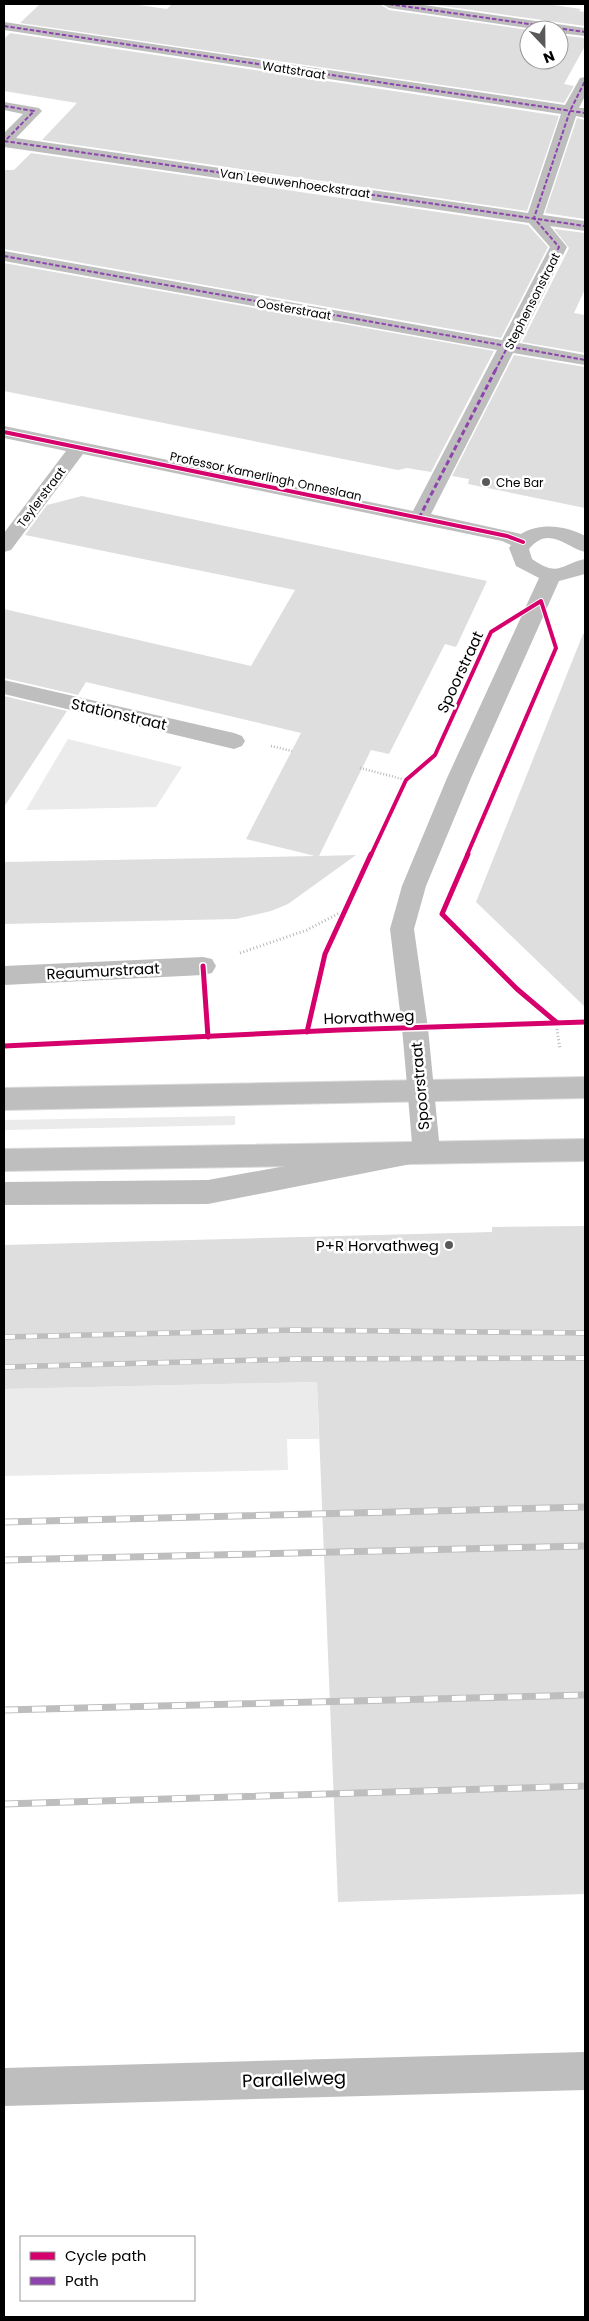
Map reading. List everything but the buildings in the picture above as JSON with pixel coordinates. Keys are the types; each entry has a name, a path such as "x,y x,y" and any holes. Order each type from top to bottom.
{"street":[{"path":"389,4 585,32"},
{"name":"Wattstraat","path":"4,26 578,112"},
{"path":"534,218 578,112 585,81"},
{"path":"4,106 34,111 4,141"},
{"name":"Van Leeuwenhoeckstraat","path":"4,141 585,226"},
{"name":"Stephensonstraat","path":"418,518 509,347 559,247 534,218"},
{"name":"Oosterstraat","path":"4,256 585,360"},
{"name":"Professor Kamerlingh Onneslaan","path":"4,432 507,536 523,542"},
{"name":"Teylerstraat","path":"4,546 78,447"},
{"path":"585,546 566,534 554,533 531,537 523,542 519,548 523,562 540,572 551,575 572,573 585,565"},
{"name":"Spoorstraat","path":"426,1152 421,1091 402,930 414,886 459,778 551,575"},
{"name":"Stationstraat","path":"4,688 234,741"},
{"name":"Reaumurstraat","path":"4,976 203,966"},
{"path":"4,1099 585,1087"},
{"path":"4,1160 585,1150"},
{"path":"4,1194 208,1192 426,1152"},
{"name":"Parallelweg","path":"4,2087 585,2071"}],"path":[{"path":"360,768 406,780"},
{"path":"402,789 406,780 414,774"},
{"path":"342,917 349,902"},
{"path":"203,966 308,930 345,910"},
{"path":"550,1017 556,1022"},
{"path":"546,1023 566,1022"}],"shaded area":[{"path":"68,739 182,767 156,807 26,810"},
{"path":"235,1116 235,1125 4,1130 4,1120"},
{"path":"317,1382 319,1439 287,1439 288,1470 4,1476 4,1389"}],"railway":[{"path":"4,1337 293,1330 585,1333"},
{"path":"4,1367 297,1359 585,1358"},
{"path":"4,1522 585,1507"},
{"path":"4,1560 585,1546"},
{"path":"4,1710 585,1695"},
{"path":"4,1804 585,1786"}],"marked path":[{"path":"389,4 585,32"},
{"path":"4,26 585,113"},
{"path":"419,518 559,247 534,218 570,111 585,81"},
{"path":"4,106 34,111 4,142"},
{"path":"4,141 585,226"},
{"path":"4,256 585,360"}],"cycle path":[{"path":"4,432 507,536 523,542"},
{"path":"307,1032 325,954 406,780 435,755 491,632 541,601 556,648 442,914 517,989 556,1022"},
{"path":"203,966 208,1037"},
{"name":"Horvathweg","path":"4,1046 339,1030 585,1022"}],"place":[{"name":"Che Bar","path":"486,482"},
{"name":"P+R Horvathweg","path":"449,1245"}]}
